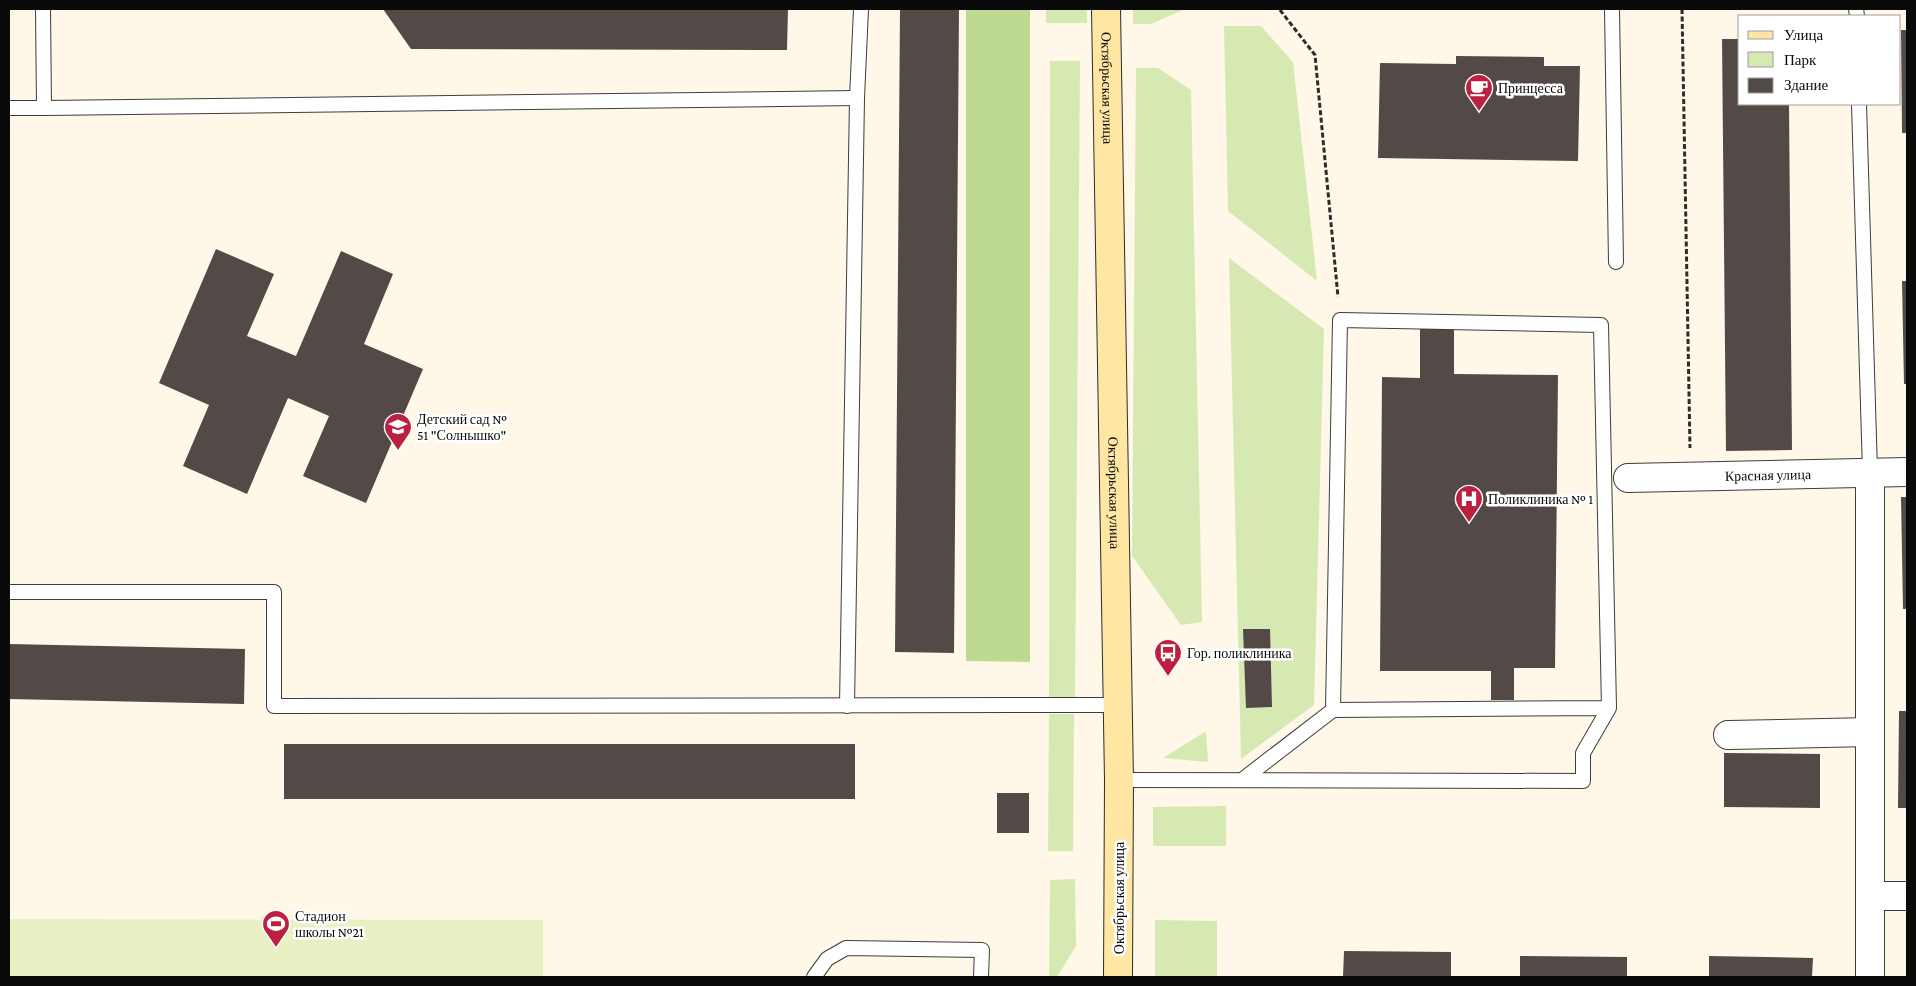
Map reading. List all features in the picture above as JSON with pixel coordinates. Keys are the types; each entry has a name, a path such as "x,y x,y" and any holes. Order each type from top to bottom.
{"street":[{"name":"Октябрьская улица","path":"1106,9 1119,780 1118,977"},
{"path":"1870,472 1870,977"},
{"name":"Красная улица","path":"1628,478 1907,472"},
{"path":"1728,735 1870,732"},
{"path":"1870,896 1907,896"}],"lane":[{"path":"43,9 44,108"},
{"path":"848,706 857,98 861,9"},
{"path":"1612,9 1616,262"},
{"path":"9,108 857,98"},
{"path":"1859,105 1870,472"},
{"path":"1119,780 1583,781 1583,753 1609,708 1601,325 1340,320 1334,710"},
{"path":"9,592 274,592 274,706 1118,705"},
{"path":"1242,780 1334,710 1609,708"},
{"path":"814,977 827,959 846,948 982,950 981,977"}],"path":[{"path":"1682,9 1691,476"},
{"path":"1280,10 1315,55 1340,320"}],"green space":[{"path":"966,9 1030,9 1030,662 966,661"},
{"path":"1046,9 1087,9 1087,23 1046,23"},
{"path":"1133,9 1185,9 1151,24 1133,24"},
{"path":"1224,26 1261,26 1293,62 1317,281 1228,211"},
{"path":"1050,61 1080,61 1075,701 1049,700"},
{"path":"1136,68 1158,68 1191,90 1202,622 1181,625 1132,556"},
{"path":"1229,258 1324,329 1314,705 1241,759"},
{"path":"1049,714 1074,714 1073,851 1048,851"},
{"path":"1206,731 1208,762 1163,758"},
{"path":"1226,806 1226,846 1153,846 1153,807"},
{"path":"1075,879 1076,946 1057,977 1049,977 1050,880"},
{"name":"Стадион школы №21","path":"9,919 543,920 543,977 9,977"},
{"path":"1155,920 1217,921 1217,977 1155,977"}],"building":[{"path":"383,9 788,9 787,50 411,49"},
{"path":"900,9 959,9 954,653 895,652"},
{"path":"1901,30 1907,30 1907,133 1902,133"},
{"path":"1722,39 1738,39 1738,105 1789,105 1792,450 1726,451"},
{"name":"Принцесса","path":"1456,56 1544,57 1544,66 1580,66 1578,161 1378,158 1380,63 1456,64"},
{"path":"216,249 274,274 247,336 296,356 341,251 393,274 364,344 423,369 366,503 303,476 329,416 288,398 247,494 183,466 209,405 159,383"},
{"path":"1902,281 1907,281 1907,384 1904,384"},
{"name":"Поликлиника № 1","path":"1420,328 1454,328 1454,374 1558,375 1555,668 1514,668 1514,700 1491,700 1491,671 1380,671 1382,377 1420,378"},
{"path":"1901,497 1907,497 1907,609 1903,609"},
{"path":"1243,629 1270,629 1272,707 1246,708"},
{"path":"9,644 245,649 244,704 9,699"},
{"path":"1899,711 1907,711 1907,808 1898,808"},
{"path":"284,744 855,744 855,799 284,799"},
{"path":"1724,753 1820,754 1820,808 1724,807"},
{"path":"997,793 1029,793 1029,833 997,833"},
{"path":"1344,951 1451,952 1451,977 1343,977"},
{"path":"1520,956 1627,957 1627,977 1520,977"},
{"path":"1709,956 1813,958 1812,977 1709,977"}],"place":[{"name":"Принцесса","path":"1479,112"},
{"name":"Детский сад № 51 \"Солнышко\"","path":"398,451"},
{"name":"Поликлиника № 1","path":"1469,523"},
{"name":"Гор. поликлиника","path":"1168,677"},
{"name":"Стадион школы №21","path":"276,948"}]}
